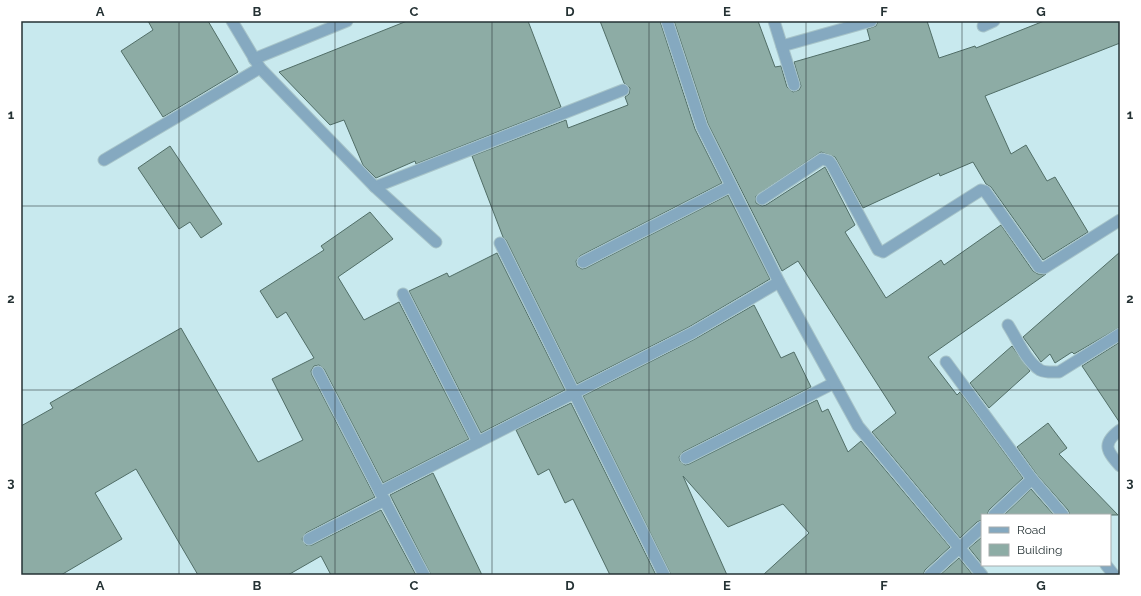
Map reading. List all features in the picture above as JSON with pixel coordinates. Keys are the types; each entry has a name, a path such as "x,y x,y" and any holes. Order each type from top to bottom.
{"street":[{"path":"232,21 260,68 375,187 436,242"},
{"path":"254,58 347,21"},
{"path":"667,21 702,127 778,282 858,426 982,575"},
{"path":"774,21 794,85"},
{"path":"782,46 871,21"},
{"path":"983,26 994,21"},
{"path":"104,160 260,68"},
{"path":"375,187 623,90"},
{"path":"762,199 822,159 826,160 832,165 878,250 883,252 981,190 985,191 1039,267 1044,268 1120,220"},
{"path":"582,262 731,186"},
{"path":"500,243 664,575"},
{"path":"309,538 478,442 692,333 778,282"},
{"path":"403,294 478,442"},
{"path":"1008,325 1030,359 1041,370 1051,373 1059,372 1120,334"},
{"path":"946,362 1032,479 1062,514"},
{"path":"318,372 424,575"},
{"path":"686,458 834,383"},
{"path":"1120,430 1111,436 1108,443 1109,452 1120,466"},
{"path":"995,514 1032,479"},
{"path":"930,575 981,528"},
{"path":"1107,566 1114,575"}],"building":[{"path":"148,21 208,21 238,72 163,117 121,51 153,30"},
{"path":"407,21 528,21 561,107 416,164 415,161 376,178 363,165 344,120 330,125 279,72"},
{"path":"600,21 660,21 695,129 722,183 580,256 576,261 577,266 582,269 586,268 728,195 770,279 689,327 577,384 506,240 503,237 472,156 566,120 568,128 628,105 625,97 629,94 630,88 624,83"},
{"path":"674,21 758,21 775,67 781,66 787,87 793,92 799,90 801,86 794,62 870,40 867,29 876,26 878,21 927,21 939,58 975,46 976,48 1044,21 1120,21 1120,43 985,96 1011,154 1026,145 1047,181 1055,177 1088,232 1043,260 991,187 986,184 973,162 940,176 939,173 863,208 835,157 821,152 756,196 756,203 762,206 766,205 825,167 855,225 845,232 886,298 941,260 944,265 1001,225 1033,271 1038,274 1046,274 928,357 957,395 960,392 1023,478 989,510 987,514 981,514 981,520 977,522 960,538 872,432 896,413 798,261 782,271 708,124"},
{"path":"170,146 222,224 201,238 190,222 179,229 138,168"},
{"path":"370,212 393,239 338,277 364,320 399,302 469,439 383,483 324,369 319,365 314,366 311,371 312,375 375,497 306,533 302,539 306,545 312,545 381,510 416,575 331,575 321,556 288,575 198,575 136,469 95,493 122,539 61,575 21,575 21,426 53,408 50,403 181,328 258,462 303,440 272,379 314,358 286,312 277,318 260,291 324,250 321,246"},
{"path":"1120,252 1120,327 1074,354 1072,352 1055,363 1050,354 1041,362 1023,337"},
{"path":"497,253 565,390 481,433 409,291 447,273 449,277"},
{"path":"754,305 781,358 794,352 811,387 683,452 679,457 680,461 685,465 689,464 817,400 822,412 828,409 848,452 861,441 950,547 925,570 923,575 763,575 809,533 783,504 728,527 683,476 727,575 671,575 583,396 695,339"},
{"path":"1120,342 1120,423 1082,366"},
{"path":"1012,346 1030,371 989,408 970,383"},
{"path":"571,403 656,575 610,575 573,499 565,503 549,469 538,475 516,430"},
{"path":"1048,423 1067,448 1059,454 1118,515 1070,514 1068,510 1037,475 1017,447"},
{"path":"433,473 482,575 431,575 390,495"},
{"path":"1031,489 1053,514 1005,514"},
{"path":"981,538 981,563 969,548"},
{"path":"959,558 973,575 940,575"}]}
